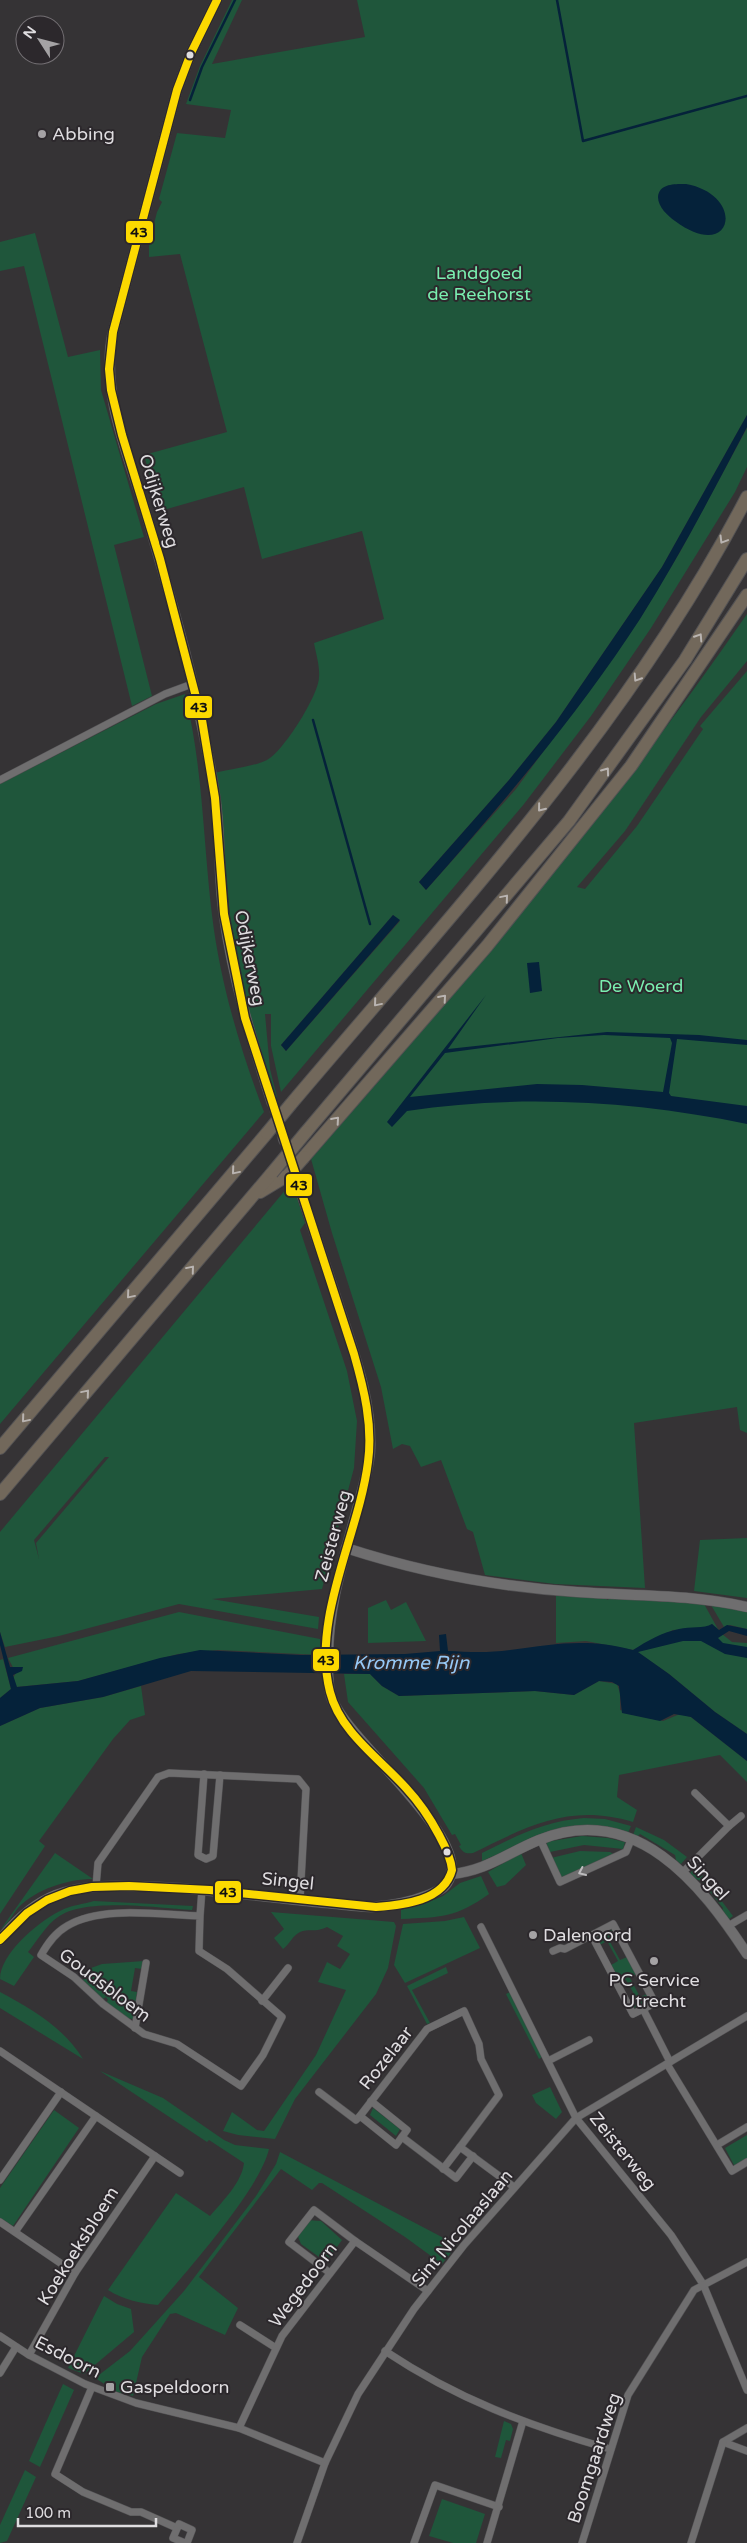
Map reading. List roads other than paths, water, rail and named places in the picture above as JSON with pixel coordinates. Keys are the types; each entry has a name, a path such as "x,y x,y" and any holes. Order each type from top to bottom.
{"highway":[{"path":"0,1448 432,940 564,779 621,702 684,605 747,497"},
{"path":"0,1494 569,821 685,660 747,559"},
{"path":"252,1198 292,1176 304,1156 487,946 631,766 747,596"}],"street":[{"name":"Odijkerweg","path":"217,0 177,90 113,332 109,370 122,435 160,560 202,720 215,798 225,923 245,1018 272,1103"},
{"path":"0,780 165,694 192,684"},
{"name":"Zeisterweg","path":"292,1176 354,1354 367,1402 369,1429 368,1465 331,1607 328,1650 330,1693 336,1711 408,1790 432,1823 450,1859 451,1874"},
{"path":"346,1548 412,1568 533,1588 578,1592 690,1596 747,1607"},
{"path":"96,1886 98,1863 158,1777 169,1773 298,1779 306,1789 300,1898"},
{"path":"204,1774 198,1856 206,1859 213,1856 220,1775"},
{"path":"695,1793 729,1826"},
{"path":"684,1872 741,1816"},
{"name":"Singel","path":"0,1940 23,1915 37,1905 55,1896 96,1886 202,1889 300,1898 351,1905 387,1906 418,1899 446,1884 451,1874 476,1871 540,1839 558,1834 587,1831 631,1840 660,1854 684,1872 728,1926 747,1954"},
{"path":"540,1839 560,1882 626,1852 631,1840"},
{"name":"Goudsbloem","path":"200,1916 127,1913 85,1917 66,1926 52,1937 41,1955 74,1977 103,2004 144,2034 177,2044 241,2086 262,2055 282,2017 227,1970 199,1951 202,1889"},
{"path":"728,1926 747,1915"},
{"path":"553,1951 560,1948 565,1949 613,1924 655,2003 633,2014 592,1936"},
{"name":"Zeisterweg","path":"481,1927 576,2118 671,2235 703,2284 747,2390"},
{"path":"135,2028 146,1963"},
{"path":"262,2000 288,1968"},
{"path":"643,2009 668,2063 732,2171 747,2162"},
{"name":"Rozelaar","path":"360,2116 428,2029 464,2011 479,2044 481,2059 500,2095 460,2147"},
{"name":"Sint Nicolaaslaan","path":"297,2543 324,2463 358,2394 384,2352 428,2291 514,2188 576,2118 747,2016"},
{"path":"548,2061 589,2040"},
{"path":"0,2051 180,2172"},
{"path":"0,2180 61,2092"},
{"path":"319,2092 356,2120 360,2116 396,2145 407,2130 371,2101"},
{"path":"15,2232 96,2116"},
{"path":"717,2145 747,2127"},
{"path":"402,2137 456,2178 473,2156"},
{"path":"443,2169 460,2147 514,2188"},
{"name":"Koekoeksbloem","path":"29,2355 75,2273 155,2156"},
{"path":"330,2273 289,2242 314,2210 355,2241"},
{"path":"0,2222 75,2273"},
{"name":"Wegedoorn","path":"239,2428 282,2336 355,2241 428,2291"},
{"name":"Boomgaardweg","path":"582,2543 628,2395 687,2298 703,2284 747,2262"},
{"path":"240,2324 276,2348"},
{"name":"Esdoorn","path":"0,2336 29,2355 92,2387 136,2403 239,2428 324,2463"},
{"path":"0,2373 16,2347"},
{"path":"384,2352 443,2387 523,2420 610,2449"},
{"path":"92,2387 55,2474 83,2492 131,2512 141,2512 177,2528"},
{"path":"487,2543 523,2420"},
{"path":"691,2543 723,2442 747,2428"},
{"path":"723,2442 747,2450"},
{"path":"414,2543 435,2486 499,2507"},
{"path":"179,2524 192,2530 185,2543 173,2538 177,2528 179,2524"}],"water":[{"path":"686,184 705,191 718,200 725,212 725,223 720,231 710,235 695,232 675,221 662,208 658,201 661,189 669,185"},
{"path":"747,415 747,427 695,524 654,596 616,655 538,759 426,890 419,882 509,780 556,722 662,567"},
{"path":"393,915 400,920 286,1051 281,1045"},
{"path":"539,962 542,991 530,993 527,963"},
{"path":"486,995 448,1049 607,1032 699,1035 747,1040 747,1045 677,1039 669,1093 671,1096 747,1106 747,1124 663,1110 577,1102 492,1103 449,1106 407,1111 392,1127 387,1122","holes":["604,1035 670,1038 672,1043 663,1092 582,1085 537,1084 410,1097 445,1053 558,1038"]},
{"name":"Kromme Rijn","path":"712,1624 719,1630 727,1625 747,1629 747,1636 729,1631 718,1638 723,1643 747,1647 747,1658 725,1654 701,1641 683,1641 638,1652 669,1674 715,1712 747,1734 747,1761 691,1717 674,1714 660,1721 622,1713 619,1686 612,1682 599,1681 574,1695 535,1691 399,1696 382,1686 370,1674 191,1671 103,1697 40,1708 0,1726 0,1698 11,1689 0,1645 0,1632 10,1667 23,1667 22,1671 13,1675 17,1687 78,1681 160,1658 200,1650 301,1655 405,1654 440,1651 439,1635 446,1634 448,1651 494,1652 572,1643 601,1644 633,1650 667,1632"}],"waterway":[{"path":"190,100 202,67 235,0"},
{"path":"557,0 583,141 747,96"},
{"path":"313,720 370,924"}],"tunnel":[{"path":"272,1103 283,1138"}],"place":[{"name":"Abbing","path":"42,134"},
{"name":"Dalenoord","path":"533,1935"},
{"name":"PC Service Utrecht","path":"654,1961"},
{"name":"Gaspeldoorn","path":"110,2387"}],"park label":[{"name":"Landgoed de Reehorst","path":"479,283"},
{"name":"De Woerd","path":"641,986"}]}
